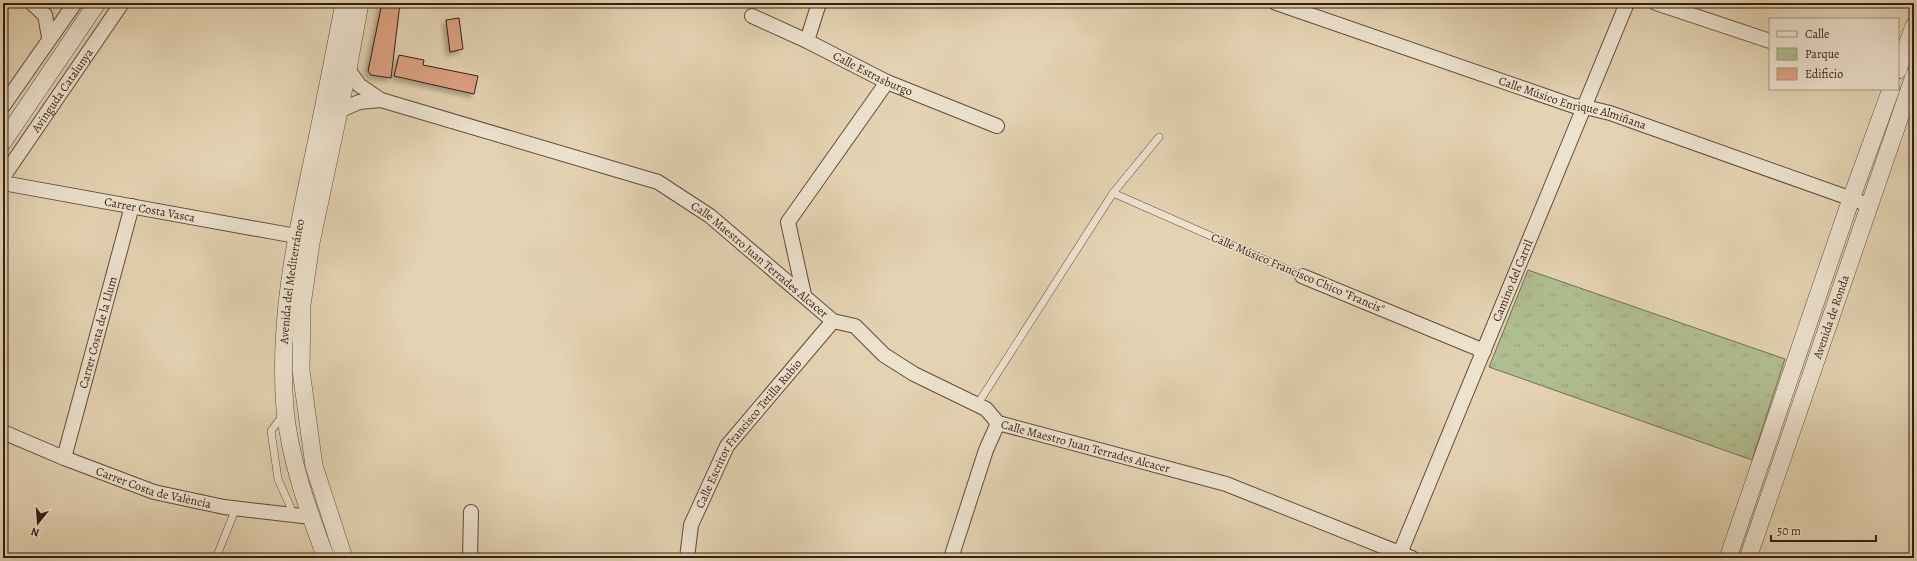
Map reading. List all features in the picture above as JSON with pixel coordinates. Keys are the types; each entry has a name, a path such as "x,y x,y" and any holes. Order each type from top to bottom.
{"street":[{"path":"32,3 45,15 50,37"},
{"path":"3,106 75,3"},
{"name":"Avinguda Catalunya","path":"3,142 97,3"},
{"name":"Avinguda Catalunya","path":"3,178 122,3"},
{"name":"Avenida del Mediterráneo","path":"326,558 311,518 295,462 286,411 283,381 285,317 296,236 328,89 344,3"},
{"name":"Avenida del Mediterráneo","path":"344,558 314,466 301,370 302,305 311,243 348,69 360,3"},
{"path":"807,41 819,3"},
{"name":"Calle Músico Enrique Almiñana","path":"1276,3 1574,106 1585,106 1610,113 1869,205"},
{"name":"Camino del Carril","path":"1403,556 1484,351 1627,3"},
{"path":"1656,3 1769,42"},
{"name":"Calle Estrasburgo","path":"752,16 807,41 887,82 997,126"},
{"path":"1899,67 1914,26"},
{"name":"Calle Maestro Juan Terrades Alcacer","path":"348,69 359,85 381,100 658,182 710,216 833,320 855,326 884,355 914,374 986,409 998,423 1226,484 1403,556"},
{"path":"804,296 788,222 887,82"},
{"name":"Avenida de Ronda","path":"1748,558 1869,205 1907,86"},
{"name":"Avenida de Ronda","path":"1728,558 1851,199 1891,90"},
{"name":"Calle Maestro Juan Terrades Alcacer","path":"339,111 359,102 381,100"},
{"name":"Carrer Costa Vasca","path":"3,183 296,236"},
{"name":"Carrer Costa de la Llum","path":"64,458 132,206"},
{"name":"Calle Músico Francisco Chico \"Francis\"","path":"1302,276 1484,351"},
{"name":"Calle Escritor Francisco Tetilla Rubio","path":"687,558 691,525 727,446 833,320"},
{"path":"951,558 986,450 998,423"},
{"name":"Carrer Costa de València","path":"3,432 64,458 154,492 236,508 311,518"},
{"path":"470,558 471,512"}],"lane":[{"path":"977,405 1113,193 1159,136"},
{"name":"Calle Músico Francisco Chico \"Francis\"","path":"1113,193 1302,276"},
{"path":"286,411 271,431 278,480 294,515"},
{"path":"216,558 236,508"}],"green space":[{"path":"1528,270 1785,359 1752,460 1489,367"}],"building":[{"path":"382,3 400,3 391,78 371,75 368,71"},
{"path":"459,18 463,49 450,52 446,20"},
{"path":"399,55 424,60 423,65 478,76 474,94 394,76"}]}
